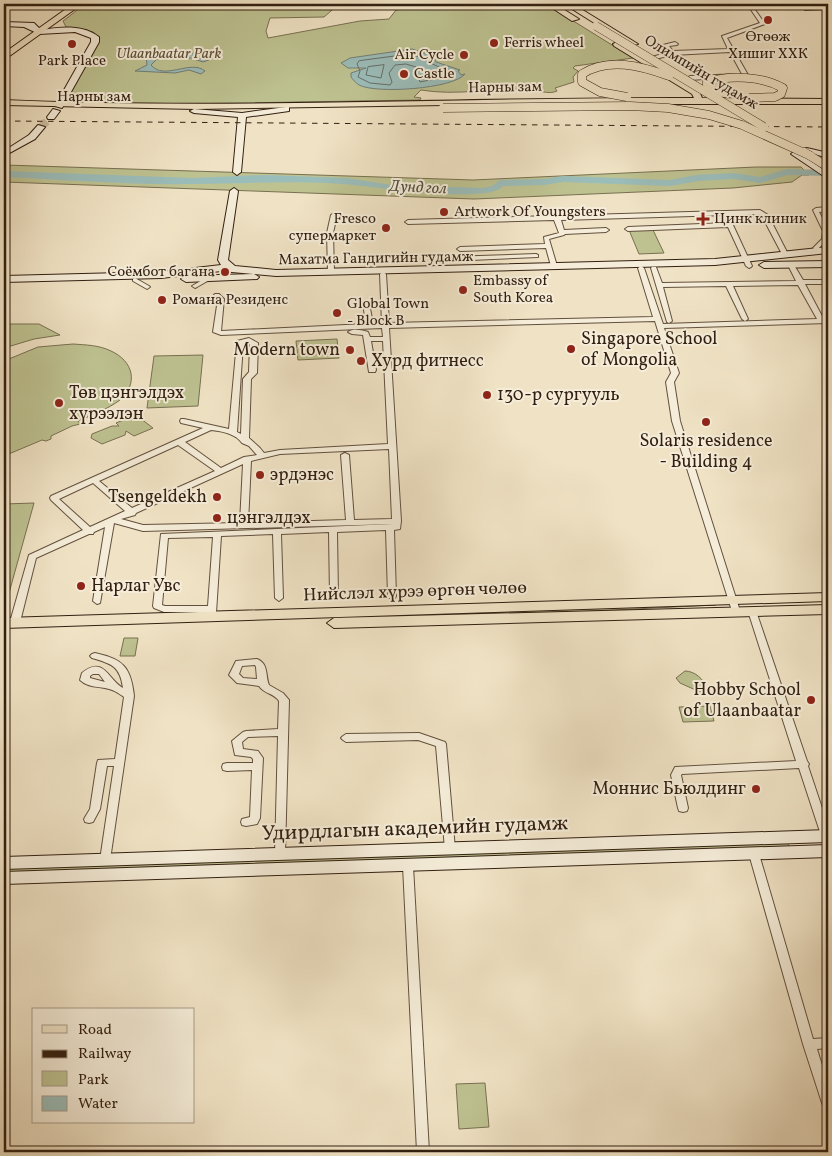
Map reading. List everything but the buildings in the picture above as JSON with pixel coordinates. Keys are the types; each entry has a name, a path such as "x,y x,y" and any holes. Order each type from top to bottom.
{"highway":[{"path":"4,58 78,4"}],"main road":[{"path":"550,4 661,71 671,71 686,76 726,102 749,98 775,97 781,94 783,88 763,80 718,79 707,82 710,88 739,107"},
{"name":"Олимпийн гудамж","path":"560,4 713,96 739,107 812,158 828,160"},
{"path":"568,4 654,57 672,72 696,93 698,101 627,97 591,89 582,82 582,74 590,69 602,66 637,67 667,76 713,96"},
{"path":"4,24 26,25 52,22 63,29"},
{"path":"8,103 55,111 95,42 95,37 88,33 63,29 39,32 35,28 26,25"},
{"name":"Нарны зам","path":"55,111 92,107 276,107 527,101 698,101 828,106"},
{"name":"Нарны зам","path":"276,107 286,109 726,102 739,107 828,102"},
{"path":"388,107 600,106 668,108 709,115 742,125 812,158 828,177"},
{"name":"Нарны зам","path":"4,108 55,111 194,110 259,107"},
{"path":"194,110 242,115 286,109"},
{"path":"237,172 242,115"},
{"path":"4,154 32,137 41,127"},
{"path":"213,268 211,272 214,274 231,273 224,260 234,191"},
{"name":"Махатма Гандигийн гудамж","path":"4,283 209,278 231,273 654,268 748,263 825,248"},
{"path":"4,279 161,275 213,268 224,260"},
{"name":"Махатма Гандигийн гудамж","path":"231,273 383,274 532,269 554,266 748,263 828,264"},
{"name":"Нийслэл хүрээ өргөн чөлөө","path":"4,632 734,606 828,597"},
{"name":"Нийслэл хүрээ өргөн чөлөө","path":"750,605 828,609"},
{"name":"Нийслэл хүрээ өргөн чөлөө","path":"10,622 212,613 455,608 734,606"},
{"name":"Удирдлагын академийн гудамж","path":"4,863 450,849 828,841"},
{"name":"Удирдлагын академийн гудамж","path":"4,878 754,854 828,841"}],"street":[{"path":"8,7 49,8 62,4"},
{"path":"686,76 745,76 725,36 763,24 749,4"},
{"path":"798,4 805,9 828,8"},
{"path":"822,9 828,16"},
{"path":"672,53 666,45 675,44"},
{"path":"654,57 672,53 732,50"},
{"path":"825,248 826,231 816,210 828,209"},
{"path":"511,212 513,219"},
{"path":"408,222 760,212 765,215 786,256"},
{"path":"725,214 748,263"},
{"path":"331,271 330,233 334,215"},
{"path":"557,218 563,232"},
{"path":"628,229 730,225"},
{"path":"554,266 547,236 559,235 563,232 606,230"},
{"path":"460,249 549,246"},
{"path":"507,248 509,257"},
{"path":"468,249 470,258"},
{"path":"449,259 536,256"},
{"path":"790,265 820,318"},
{"path":"641,268 675,373 670,382 676,421 734,606"},
{"path":"654,268 670,321"},
{"path":"217,534 212,613 164,609 157,606 164,536 217,534 333,530 390,529 397,527 383,274"},
{"path":"195,286 209,278"},
{"path":"135,280 147,287"},
{"path":"660,285 800,283 827,285"},
{"path":"729,284 745,319"},
{"path":"217,295 221,299 217,332 219,333 370,326 608,319 659,323 828,321"},
{"path":"366,303 370,326"},
{"path":"277,336 361,332 366,334 372,370"},
{"path":"367,339 387,339"},
{"path":"233,433 240,343 249,340 254,343 253,371 247,379 245,441"},
{"path":"238,379 247,379"},
{"path":"236,403 247,403"},
{"path":"184,421 210,428 223,428 256,446 265,455"},
{"path":"90,532 54,498 210,428"},
{"path":"179,442 221,472"},
{"path":"10,622 32,557 247,459 265,455 290,457 392,450"},
{"path":"342,453 350,522"},
{"path":"244,526 247,459"},
{"path":"94,480 132,513"},
{"path":"112,521 143,528 397,521"},
{"path":"97,601 112,521"},
{"path":"390,529 392,596"},
{"path":"333,530 334,596"},
{"path":"277,532 279,598"},
{"path":"750,605 828,841"},
{"path":"96,656 114,661 124,670 127,677 129,696 105,860"},
{"path":"262,683 268,690 281,696 284,700 280,854"},
{"path":"112,686 129,696"},
{"path":"246,822 253,821 255,818 258,766 257,755 238,750 239,738 246,734 284,732"},
{"path":"346,738 419,736 441,744 450,849"},
{"path":"88,819 94,810 102,763 120,762"},
{"path":"683,808 676,775 679,770 804,764"},
{"path":"227,767 258,766"},
{"path":"754,854 828,1103"},
{"path":"408,866 423,1152"},
{"path":"809,1044 828,1043"}],"green space":[{"name":"Ulaanbaatar Park","path":"85,4 339,4 324,17 270,18 266,31 268,38 360,21 389,19 396,10 432,4 546,4 633,58 575,66 573,68 578,71 573,77 574,82 555,88 557,91 550,93 527,89 461,92 421,90 414,97 421,98 420,100 119,105 89,103 68,97 100,38 93,32 66,27 63,21"},
{"path":"4,165 473,180 756,167 801,167 809,175 802,175 792,182 733,188 474,199 4,182"},
{"path":"629,230 653,230 664,253 639,254"},
{"path":"4,324 39,324 60,335 34,339 4,348"},
{"path":"337,339 339,358 298,360 296,341"},
{"name":"Төв цэнгэлдэх хүрээлэн","path":"73,344 102,348 118,355 129,366 131,373 130,387 120,400 100,412 78,421 80,424 51,436 51,439 42,440 4,456 4,361 38,347"},
{"path":"203,355 198,406 147,408 154,356"},
{"path":"136,415 153,428 134,436 126,431 125,435 102,444 91,438 92,434 112,426 119,426 116,423"},
{"path":"34,503 4,611 4,504"},
{"path":"716,605 573,612 449,614 449,612"},
{"path":"124,638 138,638 135,656 120,656"},
{"path":"685,671 699,676 704,682 706,689 700,692 680,683 676,678"},
{"path":"710,706 714,721 683,722 679,707"},
{"path":"787,842 790,848 4,874 4,866"},
{"path":"485,1083 489,1127 459,1129 456,1084"}],"water":[{"path":"412,49 433,56 436,62 460,70 458,71 461,75 465,74 458,79 446,83 414,89 368,88 359,85 351,77 351,73 366,68 348,68 341,63 350,58"},
{"path":"160,53 169,57 195,53 198,58 211,59 203,62 191,58 157,59 151,65 163,71 192,67 199,68 205,71 201,74 189,70 175,73 135,71 147,65 146,55"}],"waterway":[{"name":"Дунд гол","path":"4,174 192,181 264,178 347,181 391,188 483,191 496,188 500,183 544,182 563,179 670,183 694,180 696,178 734,176 760,180 787,172 828,173"}],"tunnel":[{"path":"41,127 51,117"}],"railway":[{"path":"4,121 828,127"}],"place":[{"name":"Өгөөж Хишиг ХХК","path":"768,20"},
{"name":"Ferris wheel","path":"494,43"},
{"name":"Park Place","path":"72,44"},
{"name":"Air Cycle","path":"464,55"},
{"name":"Castle","path":"404,74"},
{"name":"Artwork Of Youngsters","path":"444,212"},
{"name":"Цинк клиник","path":"703,219"},
{"name":"Fresco супермаркет","path":"386,228"},
{"name":"Соёмбот багана","path":"225,272"},
{"name":"Embassy of South Korea","path":"463,290"},
{"name":"Романа Резиденс","path":"162,300"},
{"name":"Global Town - Block B","path":"337,313"},
{"name":"Singapore School of Mongolia","path":"571,349"},
{"name":"Modern town","path":"350,350"},
{"name":"Хурд фитнесс","path":"361,361"},
{"name":"130-р сургууль","path":"487,395"},
{"name":"Төв цэнгэлдэх хүрээлэн","path":"59,403"},
{"name":"Solaris residence - Building 4","path":"706,422"},
{"name":"эрдэнэс","path":"260,475"},
{"name":"Tsengeldekh","path":"217,497"},
{"name":"цэнгэлдэх","path":"217,518"},
{"name":"Нарлаг Увс","path":"81,586"},
{"name":"Hobby School of Ulaanbaatar","path":"811,700"},
{"name":"Моннис Бьюлдинг","path":"756,789"}]}
